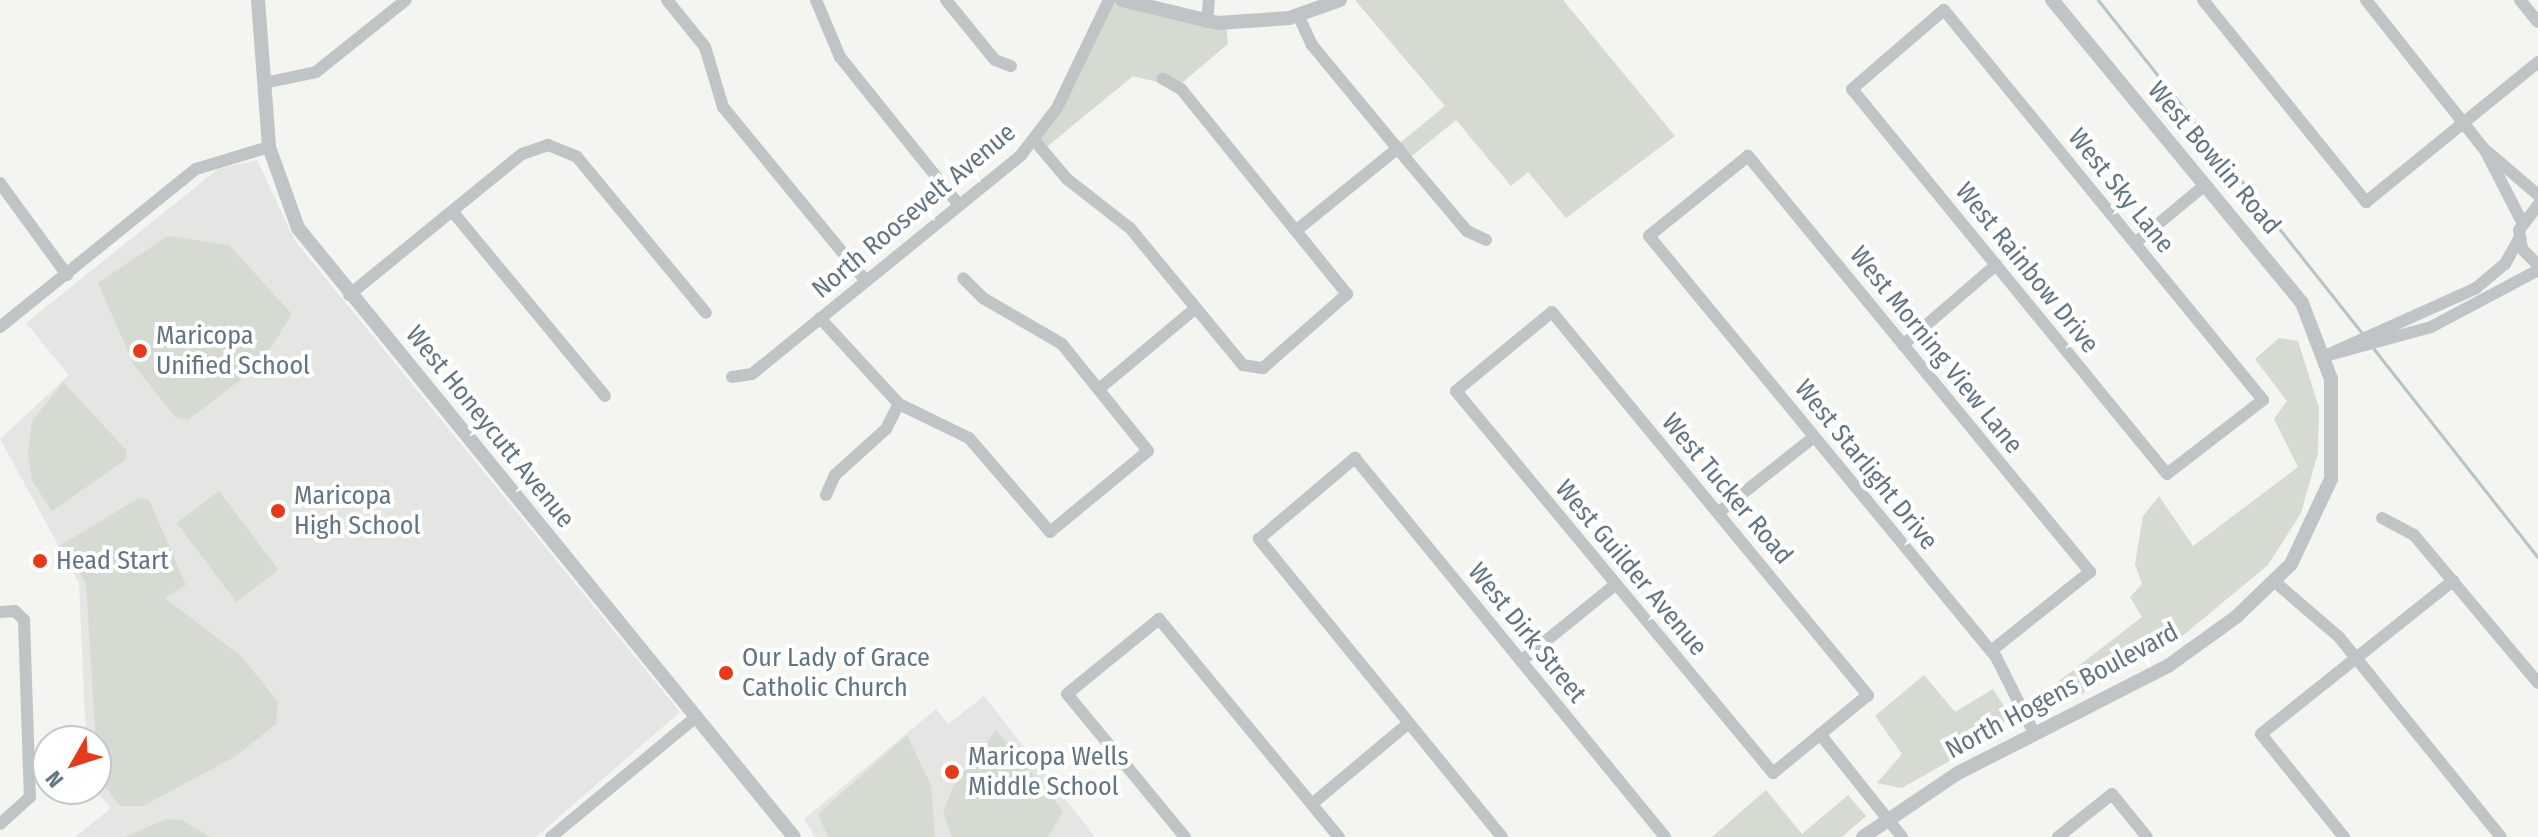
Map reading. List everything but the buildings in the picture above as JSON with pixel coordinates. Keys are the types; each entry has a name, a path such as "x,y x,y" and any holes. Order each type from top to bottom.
{"street":[{"name":"West Honeycutt Avenue","path":"258,0 269,147 289,213 349,295 794,837"},
{"path":"264,83 316,72 406,0"},
{"path":"667,0 705,47 723,107 866,281"},
{"path":"816,0 840,57 959,205"},
{"path":"946,0 995,60 1011,66"},
{"name":"North Roosevelt Avenue","path":"732,377 752,374 1034,140 1109,0"},
{"path":"1122,0 1207,22 1298,15 1340,0"},
{"path":"1207,22 1209,0"},
{"name":"West Bowlin Road","path":"2052,0 2302,303 2325,356"},
{"path":"2203,0 2366,202 2538,62"},
{"path":"2366,0 2485,150 2522,222"},
{"path":"2520,0 2538,22"},
{"name":"West Sky Lane","path":"1852,89 1944,10 2135,243 2263,400 2167,474"},
{"path":"1298,15 1312,45 1467,231 1486,240"},
{"path":"1034,140 1067,179 1130,228 1253,372 1347,294 1298,229 1181,89 1163,79"},
{"name":"West Rainbow Drive","path":"1852,89 2167,474"},
{"path":"349,295 522,154 548,145 577,157 706,313"},
{"path":"0,327 196,169 269,147"},
{"path":"1298,229 1398,148"},
{"path":"2485,150 2538,195"},
{"name":"West Morning View Lane","path":"1649,236 1748,156 2090,572 1991,651"},
{"path":"0,183 67,275"},
{"path":"2135,243 2205,185"},
{"path":"2380,338 2476,288 2505,264 2519,239 2522,222 2538,205"},
{"path":"452,211 605,396"},
{"name":"West Starlight Drive","path":"1649,236 1991,651 2034,733"},
{"path":"2325,356 2380,338 2431,327 2538,268 2519,239"},
{"path":"1903,345 1996,265"},
{"path":"820,318 899,404 969,438 1050,532 1148,451 1062,344 983,298 963,278"},
{"path":"1099,389 1196,308"},
{"name":"West Tucker Road","path":"1456,391 1552,312 1868,695 1820,734"},
{"name":"North Hogens Boulevard","path":"1863,837 2034,733 2168,666 2275,582 2314,525 2331,479 2335,415 2325,356"},
{"name":"West Guilder Avenue","path":"1456,391 1773,773 1820,734"},
{"path":"826,495 835,475 886,429 899,404"},
{"path":"1718,513 1814,437"},
{"name":"West Dirk Street","path":"1409,723 1259,539 1355,458 1665,837"},
{"path":"2382,518 2414,535 2538,683"},
{"path":"2344,837 2261,734 2453,581"},
{"path":"2275,582 2356,658 2501,837"},
{"path":"1521,661 1616,584"},
{"path":"0,612 15,611 24,620 30,797 0,824"},
{"path":"1185,837 1067,694 1159,619 1339,837"},
{"path":"551,837 696,717"},
{"path":"1312,804 1409,723 1502,837"},
{"path":"1820,734 1902,837"},
{"path":"2058,837 2112,794 2147,837"}],"shaded area":[{"path":"1109,0 1226,23 1228,44 1177,87 1133,76 1043,150 1034,140"},
{"path":"1355,0 1563,0 1675,136 1566,218 1528,172 1511,186 1456,120 1407,160 1396,146 1445,106"},
{"name":"Maricopa High School","path":"257,160 295,241 680,712 536,837 75,837 111,808 108,805 112,805 112,725 85,725 79,583 0,439 69,375 26,323 218,169"},
{"path":"168,236 229,245 292,314 260,365 188,420 175,417 134,365 98,283"},
{"path":"2279,338 2298,341 2319,408 2318,453 2301,513 2268,565 2175,642 2070,700 2042,694 2142,617 2130,597 2142,584 2135,564 2143,516 2159,496 2193,546 2298,467 2274,419 2287,401 2255,359"},
{"path":"63,382 127,451 125,460 52,511 32,481 28,454 32,421"},
{"path":"219,491 279,570 236,602 177,523"},
{"path":"139,498 149,500 186,585 165,598 241,656 278,702 276,724 236,756 143,806 120,806 112,795 112,725 95,725 86,583 61,545"},
{"path":"1924,675 1955,712 1993,689 2009,714 1997,734 1902,788 1877,783 1902,754 1875,716"},
{"name":"Maricopa Wells Middle School","path":"984,696 1095,837 815,837 804,819 936,709 948,724"},
{"path":"996,730 1063,811 1048,837 952,837 943,812 954,785"},
{"path":"907,735 931,785 935,837 828,837 818,814"},
{"path":"1766,790 1802,834 1848,795 1866,816 1842,837 1712,837"},
{"path":"167,819 182,820 210,837 125,837"}],"waterway":[{"path":"2098,0 2364,336"},
{"path":"2373,348 2538,558"}],"place":[{"name":"Maricopa Unified School","path":"140,351"},
{"name":"Maricopa High School","path":"278,511"},
{"name":"Head Start","path":"40,561"},
{"name":"Our Lady of Grace Catholic Church","path":"726,673"},
{"name":"Maricopa Wells Middle School","path":"952,772"}]}
